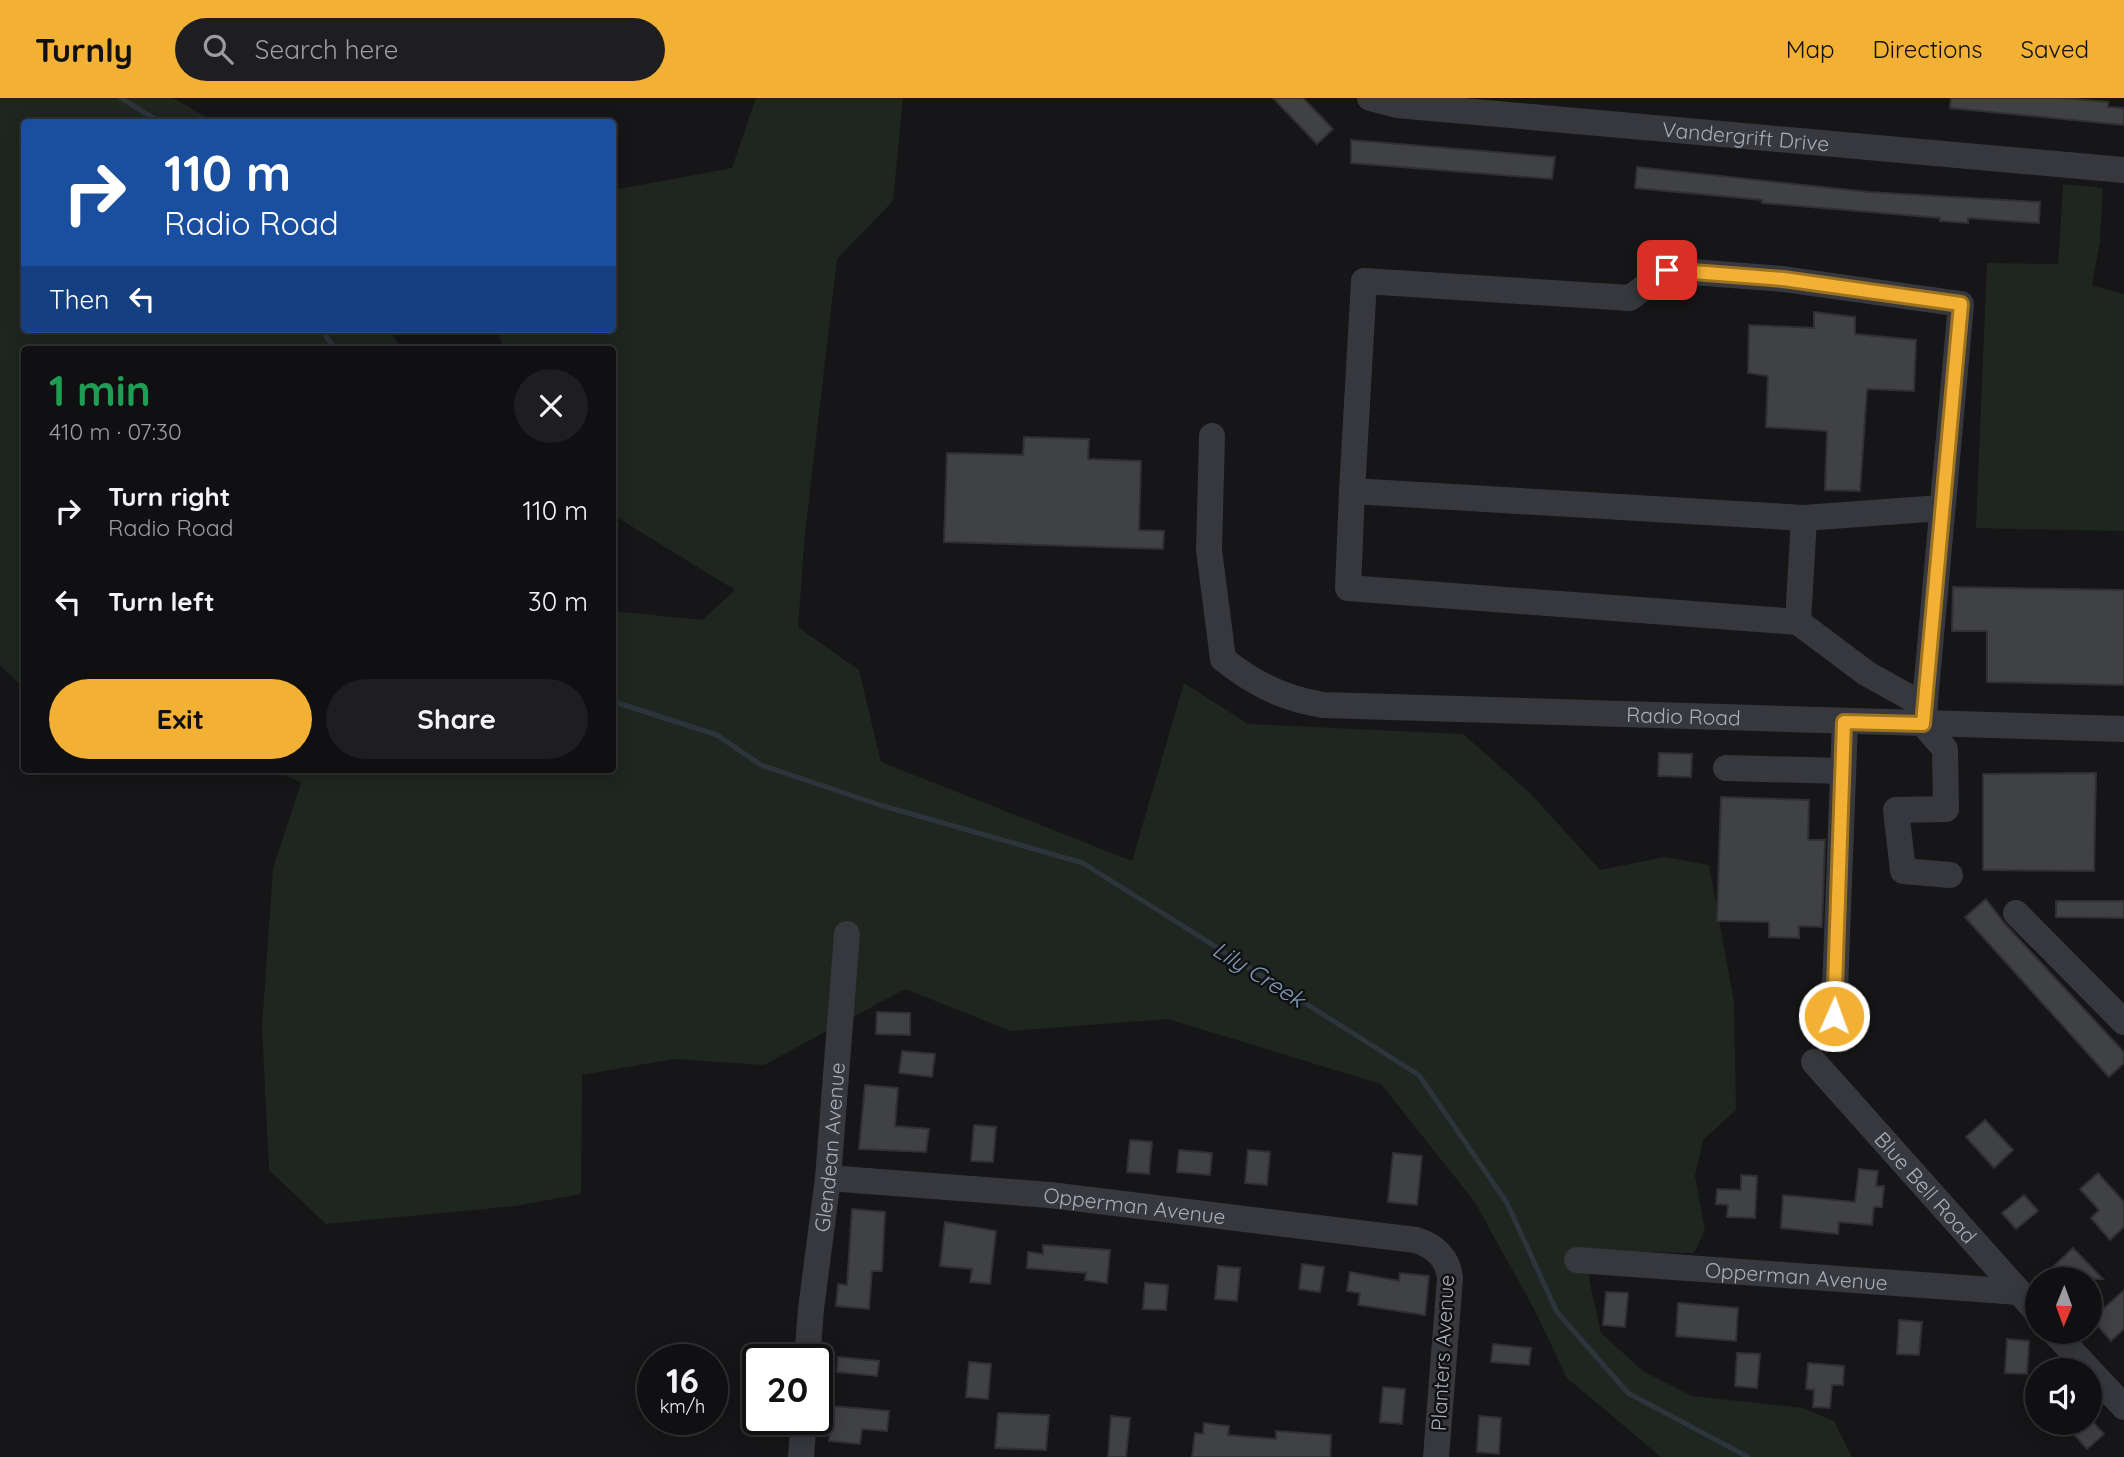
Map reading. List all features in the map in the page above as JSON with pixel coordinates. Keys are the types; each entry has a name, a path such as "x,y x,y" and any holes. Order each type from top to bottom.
{"street":[{"name":"Vandergrift Drive","path":"1370,98 1397,106 1596,110 2124,170"},
{"path":"1924,715 1961,304 1783,279 1667,270 1630,298 1364,281 1348,588 1798,622 1924,715 1945,749 1946,809 1896,810 1903,871 1950,875"},
{"name":"Radio Road","path":"1212,436 1209,550 1223,659 1249,680 1298,700 1323,705 1844,722 1924,715 2124,729"},
{"path":"1352,491 1804,518 1941,508"},
{"path":"1798,622 1804,518"},
{"path":"1834,1016 1844,722"},
{"path":"1726,768 1843,771"},
{"path":"2017,913 2124,1022"},
{"name":"Glendean Avenue","path":"809,1344 828,1178 847,934"},
{"name":"Blue Bell Road","path":"1814,1062 2025,1299"},
{"name":"Opperman Avenue","path":"828,1178 1050,1195 1205,1213 1416,1240 1437,1251"},
{"name":"Planters Avenue","path":"1436,1457 1450,1278 1445,1261 1437,1251"},
{"name":"Opperman Avenue","path":"1577,1260 2019,1292"},
{"path":"2065,1344 2124,1407"},
{"path":"801,1457 803,1435"}],"shaded area":[{"path":"0,98 173,98 210,119 21,119 21,333 391,333 400,346 21,346 21,685 0,665"},
{"path":"756,98 903,98 893,201 837,259 805,533 798,627 859,670 881,762 1132,861 1184,683 1248,724 1463,734 1529,792 1600,870 1665,857 1709,865 1734,1002 1736,1110 1703,1140 1695,1176 1705,1230 1694,1253 1591,1251 1589,1279 1601,1333 1643,1371 1692,1396 1803,1408 1834,1421 1852,1457 1661,1457 1567,1378 1534,1309 1474,1201 1381,1084 1168,1019 1011,1031 905,989 764,1065 674,1059 582,1075 581,1194 515,1206 326,1224 269,1170 262,1027 273,868 301,783 282,773 616,773 616,611 702,620 735,590 616,517 616,346 503,346 498,333 616,333 616,189 732,168"},
{"path":"2063,184 2103,188 2100,241 2092,285 2124,294 2124,531 1976,528 1987,263 2058,264"}],"building":[{"path":"1273,98 1303,98 1333,129 1317,144"},
{"path":"1951,98 2062,98 2108,102 2108,107 2124,108 2124,125 1950,108"},
{"path":"1351,140 1555,157 1552,179 1351,163"},
{"path":"1637,167 1869,192 2040,202 2039,223 1968,218 1968,223 1940,221 1940,218 1762,203 1762,200 1635,188"},
{"path":"1814,312 1855,317 1855,334 1916,340 1914,391 1867,389 1860,491 1825,490 1827,431 1766,427 1768,376 1748,373 1749,325 1814,328"},
{"path":"1024,437 1089,439 1088,459 1141,461 1139,530 1164,531 1163,549 944,542 947,453 1023,455"},
{"path":"1953,587 2124,590 2124,685 1987,682 1987,631 1952,631"},
{"path":"1659,753 1692,754 1691,777 1658,776"},
{"path":"2096,773 2094,871 1983,870 1983,774"},
{"path":"1721,797 1809,800 1808,840 1825,840 1822,927 1799,926 1799,938 1769,937 1769,922 1717,921"},
{"path":"1986,899 2005,924 2124,1052 2124,1063 2109,1077 1965,917"},
{"path":"2056,901 2124,901 2124,918 2056,917"},
{"path":"877,1012 910,1013 910,1035 876,1034"},
{"path":"902,1051 935,1054 932,1077 899,1073"},
{"path":"865,1085 898,1088 895,1126 929,1129 926,1152 859,1149"},
{"path":"1985,1120 2013,1150 1994,1168 1966,1137"},
{"path":"974,1125 996,1127 993,1162 971,1161"},
{"path":"1130,1140 1152,1142 1149,1174 1127,1172"},
{"path":"1179,1150 1212,1153 1210,1175 1177,1172"},
{"path":"1248,1150 1270,1152 1267,1185 1245,1183"},
{"path":"1393,1153 1422,1156 1417,1205 1388,1202"},
{"path":"1859,1169 1878,1171 1876,1186 1884,1186 1882,1207 1874,1207 1872,1225 1839,1222 1838,1234 1781,1228 1783,1195 1855,1202"},
{"path":"2098,1173 2124,1202 2124,1227 2110,1240 2091,1218 2099,1210 2080,1189"},
{"path":"1741,1175 1757,1176 1755,1218 1727,1217 1728,1205 1716,1204 1717,1189 1741,1190"},
{"path":"2024,1195 2038,1211 2016,1229 2002,1213"},
{"path":"852,1209 885,1212 882,1271 872,1271 869,1309 836,1306 838,1284 847,1285"},
{"path":"945,1222 996,1231 990,1284 970,1282 972,1269 940,1266"},
{"path":"1043,1245 1110,1250 1107,1283 1085,1280 1086,1273 1027,1268 1028,1252 1043,1254"},
{"path":"2073,1248 2091,1267 2053,1267"},
{"path":"1302,1264 1324,1267 1320,1292 1299,1289"},
{"path":"1218,1266 1240,1268 1237,1301 1215,1299"},
{"path":"1350,1272 1399,1281 1400,1273 1429,1276 1425,1315 1358,1305 1360,1293 1347,1291"},
{"path":"1145,1283 1168,1285 1166,1310 1143,1309"},
{"path":"2124,1290 2124,1329 2111,1341 2102,1331 2102,1310"},
{"path":"1606,1292 1628,1293 1625,1327 1603,1325"},
{"path":"1678,1303 1738,1308 1736,1341 1676,1336"},
{"path":"1899,1320 1922,1322 1919,1355 1897,1354"},
{"path":"2007,1339 2025,1341 2025,1344 2029,1344 2025,1374 2005,1373"},
{"path":"1493,1344 1531,1348 1529,1365 1491,1362"},
{"path":"1737,1353 1760,1354 1757,1388 1735,1386"},
{"path":"838,1357 879,1361 877,1376 837,1372"},
{"path":"969,1362 991,1364 988,1399 966,1397"},
{"path":"1808,1363 1844,1366 1843,1385 1832,1385 1830,1408 1813,1407 1814,1390 1806,1389"},
{"path":"1383,1387 1405,1389 1402,1424 1380,1422"},
{"path":"833,1406 889,1411 887,1431 862,1429 860,1444 829,1441 830,1435 833,1435"},
{"path":"998,1413 1049,1415 1046,1450 995,1448"},
{"path":"1111,1416 1130,1418 1126,1457 1108,1457"},
{"path":"1479,1416 1501,1418 1499,1454 1477,1452"},
{"path":"1204,1423 1229,1426 1228,1435 1276,1439 1276,1431 1331,1435 1330,1457 1192,1457 1195,1433 1203,1434"},
{"path":"2102,1432 2104,1434 2087,1449 2075,1435 2102,1435"}],"waterway":[{"name":"Lily Creek","path":"121,98 155,119"},
{"name":"Lily Creek","path":"324,333 333,346"},
{"name":"Lily Creek","path":"616,702 717,735 761,765 880,805 1083,863 1419,1075 1507,1203 1557,1312 1628,1393 1748,1457"}],"route":[{"path":"1667,270 1783,279 1961,304 1923,724 1844,722 1834,1016"}]}
